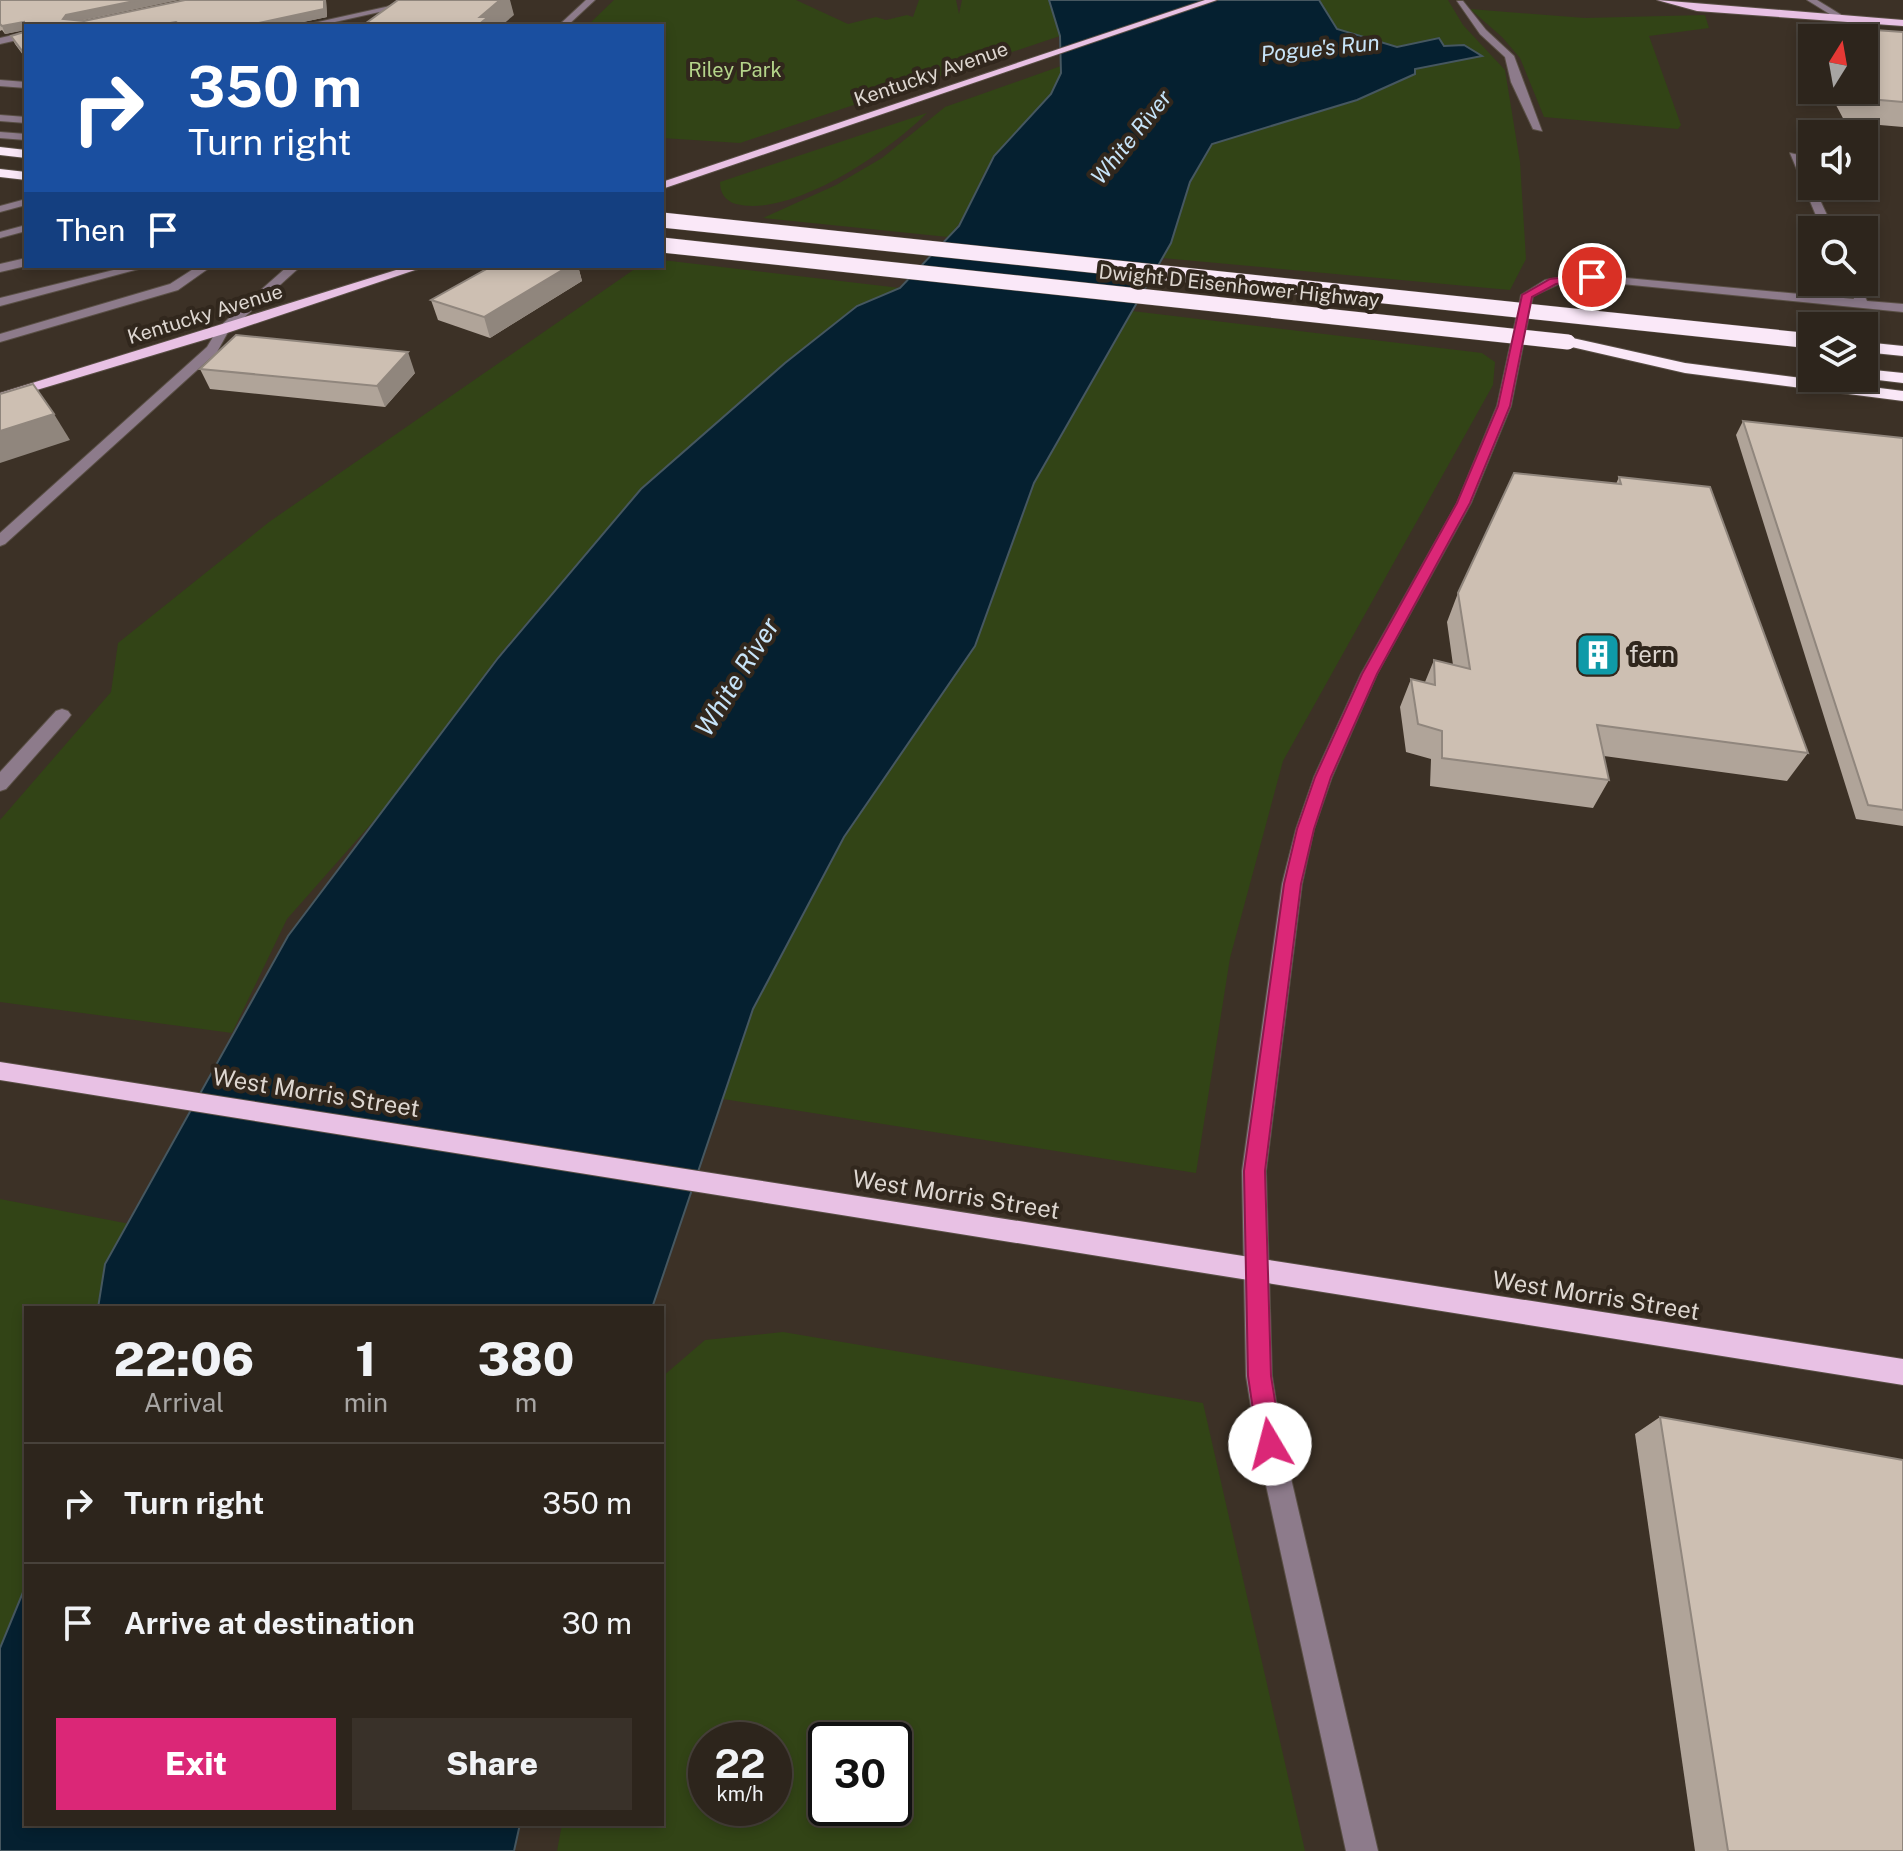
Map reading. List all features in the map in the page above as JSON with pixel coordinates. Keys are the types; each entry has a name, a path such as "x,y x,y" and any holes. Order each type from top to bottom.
{"highway":[{"path":"0,151 24,154"},
{"path":"0,173 24,176"},
{"name":"Dwight D Eisenhower Highway","path":"664,220 1798,339"},
{"name":"Dwight D Eisenhower Highway","path":"664,245 1798,367"},
{"path":"1305,286 1798,327"},
{"path":"1878,334 1903,336"},
{"path":"1568,342 1685,368 1903,396"},
{"path":"1878,348 1903,351"},
{"path":"1878,375 1903,378"}],"main road":[{"name":"Kentucky Avenue","path":"664,185 1213,0"},
{"path":"1661,0 1697,8 1903,23"},
{"name":"Kentucky Avenue","path":"0,397 223,330 412,268"},
{"name":"West Morris Street","path":"0,1071 1255,1272 1903,1372"}],"street":[{"path":"314,24 429,0"},
{"path":"564,24 591,0"},
{"path":"1811,0 1844,19"},
{"path":"1460,3 1483,32 1509,56 1516,82 1538,129"},
{"path":"0,41 24,35"},
{"path":"0,83 24,85"},
{"path":"0,118 24,120"},
{"path":"0,135 24,137"},
{"path":"1794,155 1822,216"},
{"path":"13,194 24,195"},
{"path":"0,209 24,203"},
{"path":"0,235 24,229"},
{"path":"0,268 24,262"},
{"path":"0,302 136,268"},
{"path":"0,338 174,287 203,268"},
{"path":"0,541 212,349 223,330 293,268"},
{"path":"1362,1851 1270,1444 1259,1376 1255,1272 1254,1171 1292,884 1305,829 1323,777 1369,674 1464,503 1504,406 1527,295 1554,281 1592,277 1903,308"},
{"path":"1858,296 1862,304"},
{"path":"0,784 62,715"}],"green space":[{"name":"Riley Park","path":"614,0 796,0 848,24 876,17 886,20 907,15 913,17 919,0 956,0 959,14 962,0 1049,0 1060,36 740,143 664,138 664,24 589,24"},
{"path":"1319,0 1448,0 1463,25 1505,70 1520,162 1526,259 1510,290 1162,258 1171,243 1190,182 1212,144 1357,100 1415,74 1415,69 1480,55 1464,45 1443,46 1439,39 1397,48 1336,29"},
{"path":"1470,9 1585,18 1705,15 1709,28 1649,36 1681,125 1678,129 1544,117 1520,58"},
{"path":"1061,66 1054,90 995,156 962,218 948,237 763,218 836,185 882,158 945,107"},
{"path":"927,113 865,162 811,191 759,206 736,204 722,193 720,182"},
{"path":"664,260 900,288 857,306 785,363 641,489 500,654 393,799 287,919 232,1033 0,1002 0,820 111,692 118,643 269,522 636,268 664,268"},
{"path":"1132,311 1482,353 1495,362 1493,385 1283,761 1230,958 1196,1173 723,1099 753,1009 844,837 975,646 1034,483"},
{"path":"0,1199 130,1224 105,1264 98,1306 24,1306 24,1590 0,1648"},
{"path":"783,1332 1203,1403 1305,1851 557,1851 562,1826 664,1826 664,1375 705,1340"}],"water":[{"path":"1049,0 1319,0 1337,29 1397,47 1439,38 1444,46 1464,45 1482,56 1415,69 1415,74 1357,100 1212,144 1190,182 1171,243 1034,483 975,646 844,837 753,1009 653,1306 98,1306 105,1264 288,936 498,658 641,489 785,363 857,306 900,288 959,226 994,156 1051,94 1061,73 1060,36"},
{"path":"24,1590 24,1826 520,1826 514,1851 0,1851 0,1648"}],"building":[{"path":"0,0 139,0 66,15 63,19 84,21 185,0 324,0 324,9 254,24 0,24"},
{"path":"398,0 500,0 480,17 488,17 479,24 365,24"},
{"path":"1878,30 1903,32 1903,102 1878,100"},
{"path":"24,32 24,53 11,36"},
{"path":"488,268 566,268 484,317 431,300"},
{"path":"236,335 408,352 377,386 200,369"},
{"path":"33,384 54,414 0,431 0,394"},
{"path":"1743,421 1903,438 1903,810 1868,805"},
{"name":"fern","path":"1514,473 1621,484 1619,477 1710,487 1808,753 1597,725 1609,780 1442,758 1442,731 1418,724 1411,679 1435,685 1434,660 1470,669 1458,593"},
{"path":"1660,1417 1903,1460 1903,1851 1728,1851"}],"place":[{"name":"fern","path":"1598,655"}],"route":[{"path":"1270,1444 1259,1376 1254,1171 1292,884 1305,829 1323,777 1369,674 1464,503 1504,406 1527,295 1554,281 1592,277"}],"water label":[{"name":"Pogue's Run","path":"1320,48"},
{"name":"White River","path":"1131,137"},
{"name":"White River","path":"737,677"}]}
